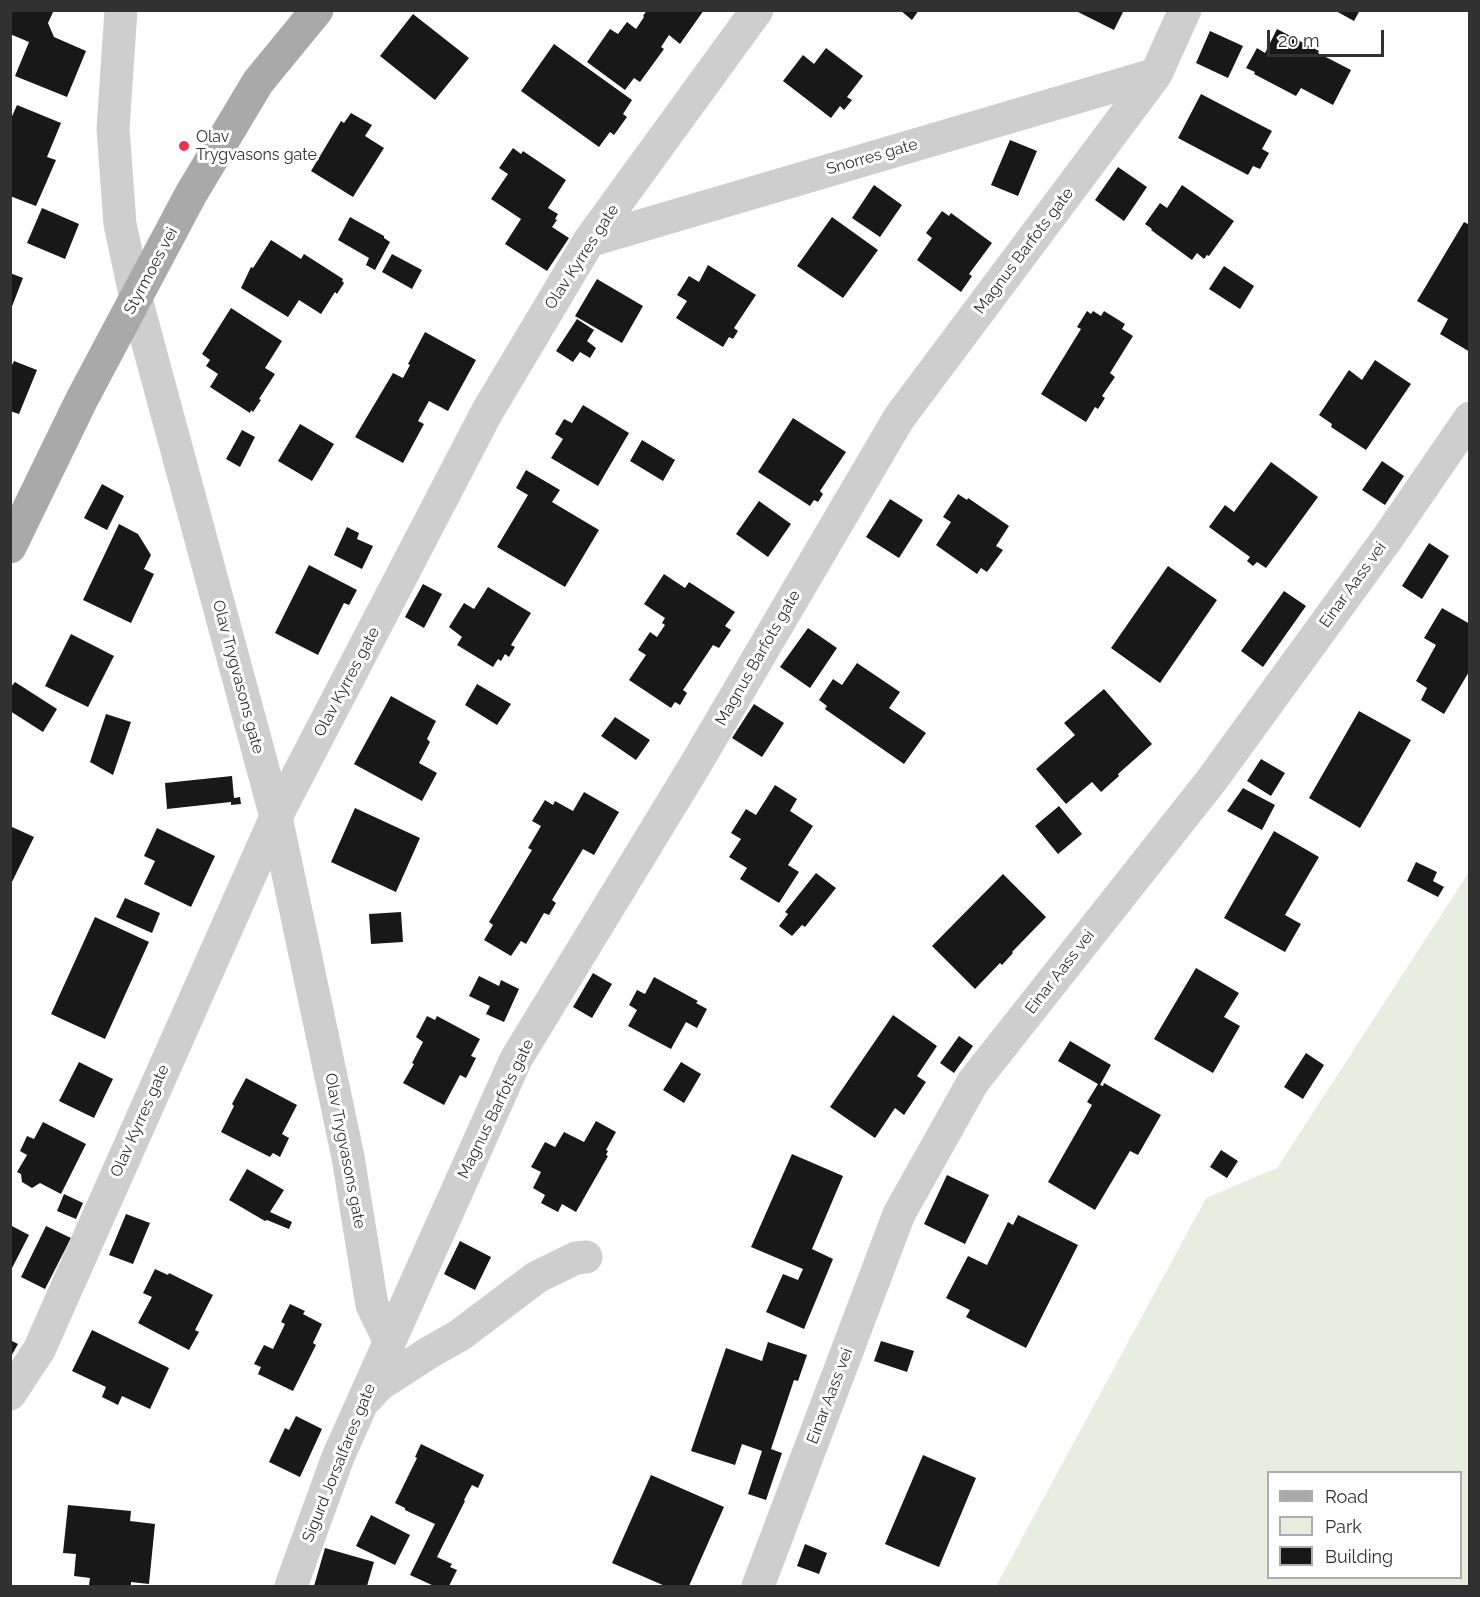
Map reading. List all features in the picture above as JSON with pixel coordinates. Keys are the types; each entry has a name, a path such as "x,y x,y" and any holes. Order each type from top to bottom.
{"main road":[{"name":"Styrmoes vei","path":"10,547 82,399 191,194 258,82 317,10"}],"street":[{"name":"Olav Trygvasons gate","path":"121,10 113,129 120,224 136,299 276,817 348,1157 372,1305 389,1341"},
{"name":"Olav Kyrres gate","path":"10,1394 39,1350 276,817 487,412 589,241 757,10"},
{"name":"Magnus Barfots gate","path":"389,1341 516,1059 694,767 899,418 1156,74 1185,10"},
{"name":"Snorres gate","path":"589,241 1156,74"},
{"name":"Einar Aass vei","path":"758,1587 899,1214 973,1082 1211,780 1389,536 1470,417"},
{"path":"364,1401 379,1385 460,1335 537,1277 566,1263 586,1257"},
{"name":"Sigurd Jorsalfares gate","path":"291,1587 338,1457 389,1341"}],"green space":[{"path":"1469,872 1469,1586 996,1586 1206,1198 1277,1168"}],"building":[{"path":"10,10 54,10 48,23 54,37 86,51 67,97 15,76 29,42 10,34"},
{"path":"647,10 704,10 680,44 669,35 661,47 664,49 640,82 634,78 625,90 587,62 610,29 618,34 627,22 636,29"},
{"path":"900,10 919,10 912,20"},
{"path":"1074,10 1124,10 1114,30"},
{"path":"1334,10 1360,10 1354,21"},
{"path":"413,14 469,58 435,100 380,56"},
{"path":"1277,29 1351,70 1333,105 1301,88 1296,96 1246,68 1257,48 1265,53"},
{"path":"1210,31 1243,46 1228,78 1196,63"},
{"path":"554,44 632,100 623,114 627,117 614,135 610,132 599,147 521,91"},
{"path":"826,48 863,76 847,97 852,100 844,110 840,106 831,118 783,81 803,55 814,64"},
{"path":"1201,94 1272,131 1262,149 1269,153 1260,169 1253,166 1248,175 1178,138"},
{"path":"17,105 61,123 47,157 56,160 36,206 10,196 10,121"},
{"path":"351,113 372,125 365,136 384,148 353,197 311,171 341,121 344,123"},
{"path":"1010,140 1037,151 1018,196 991,185"},
{"path":"513,148 521,154 523,151 566,180 548,208 558,214 552,227 569,238 547,271 505,244 521,219 491,199 508,174 499,168"},
{"path":"1118,167 1147,187 1124,221 1095,200"},
{"path":"874,185 902,205 880,237 852,218"},
{"path":"1182,185 1234,221 1209,256 1207,255 1204,259 1197,253 1192,260 1145,224 1160,203 1167,208"},
{"path":"42,208 79,224 65,259 27,243"},
{"path":"942,211 949,216 951,213 992,243 969,274 972,276 961,292 917,260 932,238 926,233"},
{"path":"350,217 384,236 390,242 375,270 366,265 369,258 338,240"},
{"path":"832,217 878,250 843,298 797,266"},
{"path":"1464,222 1470,225 1470,352 1440,334 1448,319 1417,301"},
{"path":"271,240 301,259 304,254 343,279 344,283 337,294 335,292 321,314 299,300 288,317 241,288 251,267 253,268"},
{"path":"392,254 422,270 412,289 382,272"},
{"path":"708,265 756,295 734,328 738,331 733,339 729,337 723,347 676,318 687,301 677,295 689,276 699,282"},
{"path":"1224,266 1254,286 1240,309 1209,289"},
{"path":"10,273 23,278 11,309 10,309"},
{"path":"597,279 643,306 622,343 575,316"},
{"path":"231,308 282,341 265,368 275,374 259,399 261,400 250,413 210,387 218,374 206,366 210,360 202,354"},
{"path":"1087,311 1091,314 1093,311 1101,316 1104,311 1125,324 1122,329 1133,336 1110,373 1115,377 1102,396 1105,398 1098,409 1095,407 1086,422 1041,394 1081,329 1077,327"},
{"path":"577,319 594,330 587,341 596,348 590,358 580,352 573,362 556,351"},
{"path":"425,332 476,360 448,411 429,401 418,421 424,424 403,463 355,437 393,373 403,378"},
{"path":"1375,360 1411,384 1366,450 1331,427 1332,424 1319,415 1349,370 1362,380"},
{"path":"14,361 37,370 19,414 10,411 10,369"},
{"path":"583,405 629,433 598,486 551,458 563,439 555,434 564,419 572,423"},
{"path":"793,418 846,452 820,491 823,494 818,502 814,500 810,506 758,472"},
{"path":"300,424 334,444 312,481 278,461"},
{"path":"242,430 255,437 240,467 226,459"},
{"path":"642,440 675,460 663,481 630,461"},
{"path":"1382,461 1404,476 1385,505 1362,490"},
{"path":"1271,462 1318,497 1266,568 1257,562 1253,566 1247,561 1250,557 1209,527 1225,505 1234,512"},
{"path":"526,470 560,490 552,502 599,530 565,587 497,547 528,495 516,488"},
{"path":"102,484 124,496 107,530 84,518"},
{"path":"958,494 967,500 968,498 1009,526 996,546 1003,550 987,572 981,568 977,574 936,545 951,522 943,517"},
{"path":"890,499 923,520 899,558 866,537"},
{"path":"759,501 791,524 768,557 736,534"},
{"path":"119,524 138,534 151,555 144,569 154,574 131,623 83,600"},
{"path":"347,527 359,533 357,539 373,546 362,569 334,555"},
{"path":"1429,543 1449,556 1422,599 1402,586"},
{"path":"309,565 357,590 349,605 344,603 318,655 275,633"},
{"path":"1168,566 1217,600 1160,683 1111,648"},
{"path":"664,574 685,588 689,582 735,612 725,626 731,630 719,648 713,645 683,690 687,693 680,705 675,702 671,708 629,680 646,655 638,650 650,632 657,637 665,625 662,623 665,618 644,604"},
{"path":"423,584 442,594 424,628 405,617"},
{"path":"488,587 531,613 511,645 515,647 509,657 505,654 501,661 498,659 493,667 457,645 462,637 449,627 464,603 474,609"},
{"path":"1284,591 1306,606 1263,667 1241,651"},
{"path":"1442,608 1470,624 1470,670 1444,714 1421,700 1427,688 1416,681 1436,645 1424,638"},
{"path":"808,628 837,648 810,688 780,667"},
{"path":"71,634 114,656 88,707 45,686"},
{"path":"857,663 900,692 889,708 926,733 904,764 825,709 827,706 819,700 833,679 842,685"},
{"path":"15,682 57,709 43,732 10,711 10,688"},
{"path":"477,684 511,704 497,725 465,705"},
{"path":"1104,689 1152,744 1101,792 1092,782 1066,804 1036,769 1075,735 1064,723"},
{"path":"391,696 436,721 427,739 430,742 419,763 437,773 422,801 354,764"},
{"path":"754,704 784,723 762,757 732,738"},
{"path":"1359,711 1411,740 1360,828 1309,798"},
{"path":"106,714 131,722 113,775 90,762"},
{"path":"615,717 650,740 636,760 601,736"},
{"path":"1261,759 1285,773 1271,796 1247,781"},
{"path":"232,776 234,798 240,797 241,804 231,805 231,802 167,809 165,783"},
{"path":"775,785 797,799 790,811 813,826 788,865 799,872 779,903 740,879 747,868 729,857 741,839 731,833 746,809 756,815"},
{"path":"1243,788 1275,805 1262,830 1227,811"},
{"path":"584,792 619,812 594,855 583,849 552,900 556,903 549,915 544,913 526,944 521,941 511,956 484,940 493,925 489,922 532,850 528,848 541,826 532,821 545,800 553,805 555,801 573,811"},
{"path":"1059,806 1082,834 1058,854 1035,826"},
{"path":"355,808 420,838 396,892 331,862"},
{"path":"10,826 34,837 10,886"},
{"path":"157,828 215,856 191,907 144,884 155,861 144,856"},
{"path":"1274,831 1319,857 1285,915 1301,924 1285,952 1224,918"},
{"path":"1416,862 1437,872 1433,881 1444,887 1438,897 1407,881"},
{"path":"816,873 836,888 805,927 802,925 792,936 779,926 788,914 785,912"},
{"path":"1003,874 1046,917 1002,965 1000,963 975,989 932,946"},
{"path":"125,898 160,913 152,933 116,917"},
{"path":"401,912 403,942 371,944 369,914"},
{"path":"95,917 149,942 105,1039 51,1014"},
{"path":"1196,968 1239,993 1224,1017 1240,1026 1213,1073 1154,1039"},
{"path":"593,973 612,984 592,1018 573,1007"},
{"path":"479,976 499,986 501,980 519,989 504,1022 486,1014 490,1006 469,996"},
{"path":"654,977 698,1001 696,1003 707,1009 697,1028 686,1022 671,1049 628,1026 637,1010 629,1005 637,990 645,994"},
{"path":"893,1015 937,1046 917,1076 926,1082 904,1115 895,1108 875,1138 830,1107"},
{"path":"427,1016 435,1020 437,1016 480,1039 471,1056 476,1058 466,1078 460,1075 444,1105 403,1083 423,1042 416,1037"},
{"path":"959,1036 973,1046 954,1073 940,1063"},
{"path":"1070,1041 1111,1065 1100,1085 1103,1086 1104,1083 1161,1115 1138,1155 1130,1151 1095,1210 1048,1182 1092,1105 1087,1102 1098,1084 1058,1061"},
{"path":"1306,1053 1324,1065 1303,1099 1284,1087"},
{"path":"79,1062 113,1079 94,1118 59,1101"},
{"path":"681,1062 701,1074 684,1103 663,1090"},
{"path":"246,1078 297,1105 282,1134 289,1138 280,1157 273,1153 270,1157 221,1132"},
{"path":"596,1121 616,1132 606,1150 608,1156 576,1212 562,1204 558,1212 541,1203 545,1195 533,1188 541,1172 531,1167 545,1142 555,1147 564,1132 584,1142"},
{"path":"43,1122 86,1144 61,1194 40,1183 32,1188 22,1182 21,1174 17,1172 27,1155 20,1151 27,1136 34,1139"},
{"path":"1221,1150 1238,1161 1227,1178 1210,1167"},
{"path":"792,1154 843,1176 812,1249 833,1259 804,1329 766,1312 783,1274 798,1280 803,1269 751,1247"},
{"path":"247,1169 284,1190 270,1212 292,1222 289,1229 265,1221 229,1200"},
{"path":"947,1175 989,1195 965,1244 924,1224"},
{"path":"64,1194 83,1203 76,1219 57,1211"},
{"path":"126,1214 150,1223 133,1264 109,1255"},
{"path":"1018,1215 1078,1245 1026,1348 966,1317 970,1310 946,1298 968,1256 987,1265 1008,1222 1013,1225"},
{"path":"10,1225 29,1235 10,1272"},
{"path":"46,1226 71,1238 45,1289 21,1277"},
{"path":"460,1241 491,1257 475,1290 444,1274"},
{"path":"155,1269 168,1275 169,1273 213,1295 195,1330 199,1332 189,1350 138,1323 152,1297 143,1293"},
{"path":"290,1304 305,1311 303,1314 322,1324 313,1343 316,1345 293,1391 258,1374 261,1367 254,1364 264,1345 273,1349 285,1324 281,1322"},
{"path":"92,1330 169,1368 150,1409 122,1396 118,1405 102,1397 106,1387 72,1371"},
{"path":"10,1340 18,1344 10,1358"},
{"path":"881,1341 914,1351 907,1372 874,1361"},
{"path":"768,1342 807,1355 798,1381 794,1380 771,1449 782,1453 766,1500 748,1494 762,1451 742,1444 735,1465 691,1451 726,1348 762,1361"},
{"path":"296,1416 322,1429 300,1477 269,1462 285,1428 289,1430"},
{"path":"421,1444 484,1475 478,1488 472,1485 437,1557 452,1564 450,1567 457,1570 449,1586 434,1586 410,1575 435,1524 395,1503 417,1458 415,1457"},
{"path":"923,1455 976,1478 939,1567 885,1544"},
{"path":"651,1475 724,1507 689,1586 665,1586 612,1563"},
{"path":"68,1505 131,1511 130,1521 155,1524 149,1584 131,1582 131,1586 89,1585 90,1578 74,1576 76,1554 63,1553"},
{"path":"371,1515 410,1535 395,1565 356,1546"},
{"path":"805,1544 827,1553 819,1574 797,1566"},
{"path":"325,1548 374,1562 367,1586 314,1586"}],"place":[{"name":"Olav Trygvasons gate","path":"184,146"}]}
